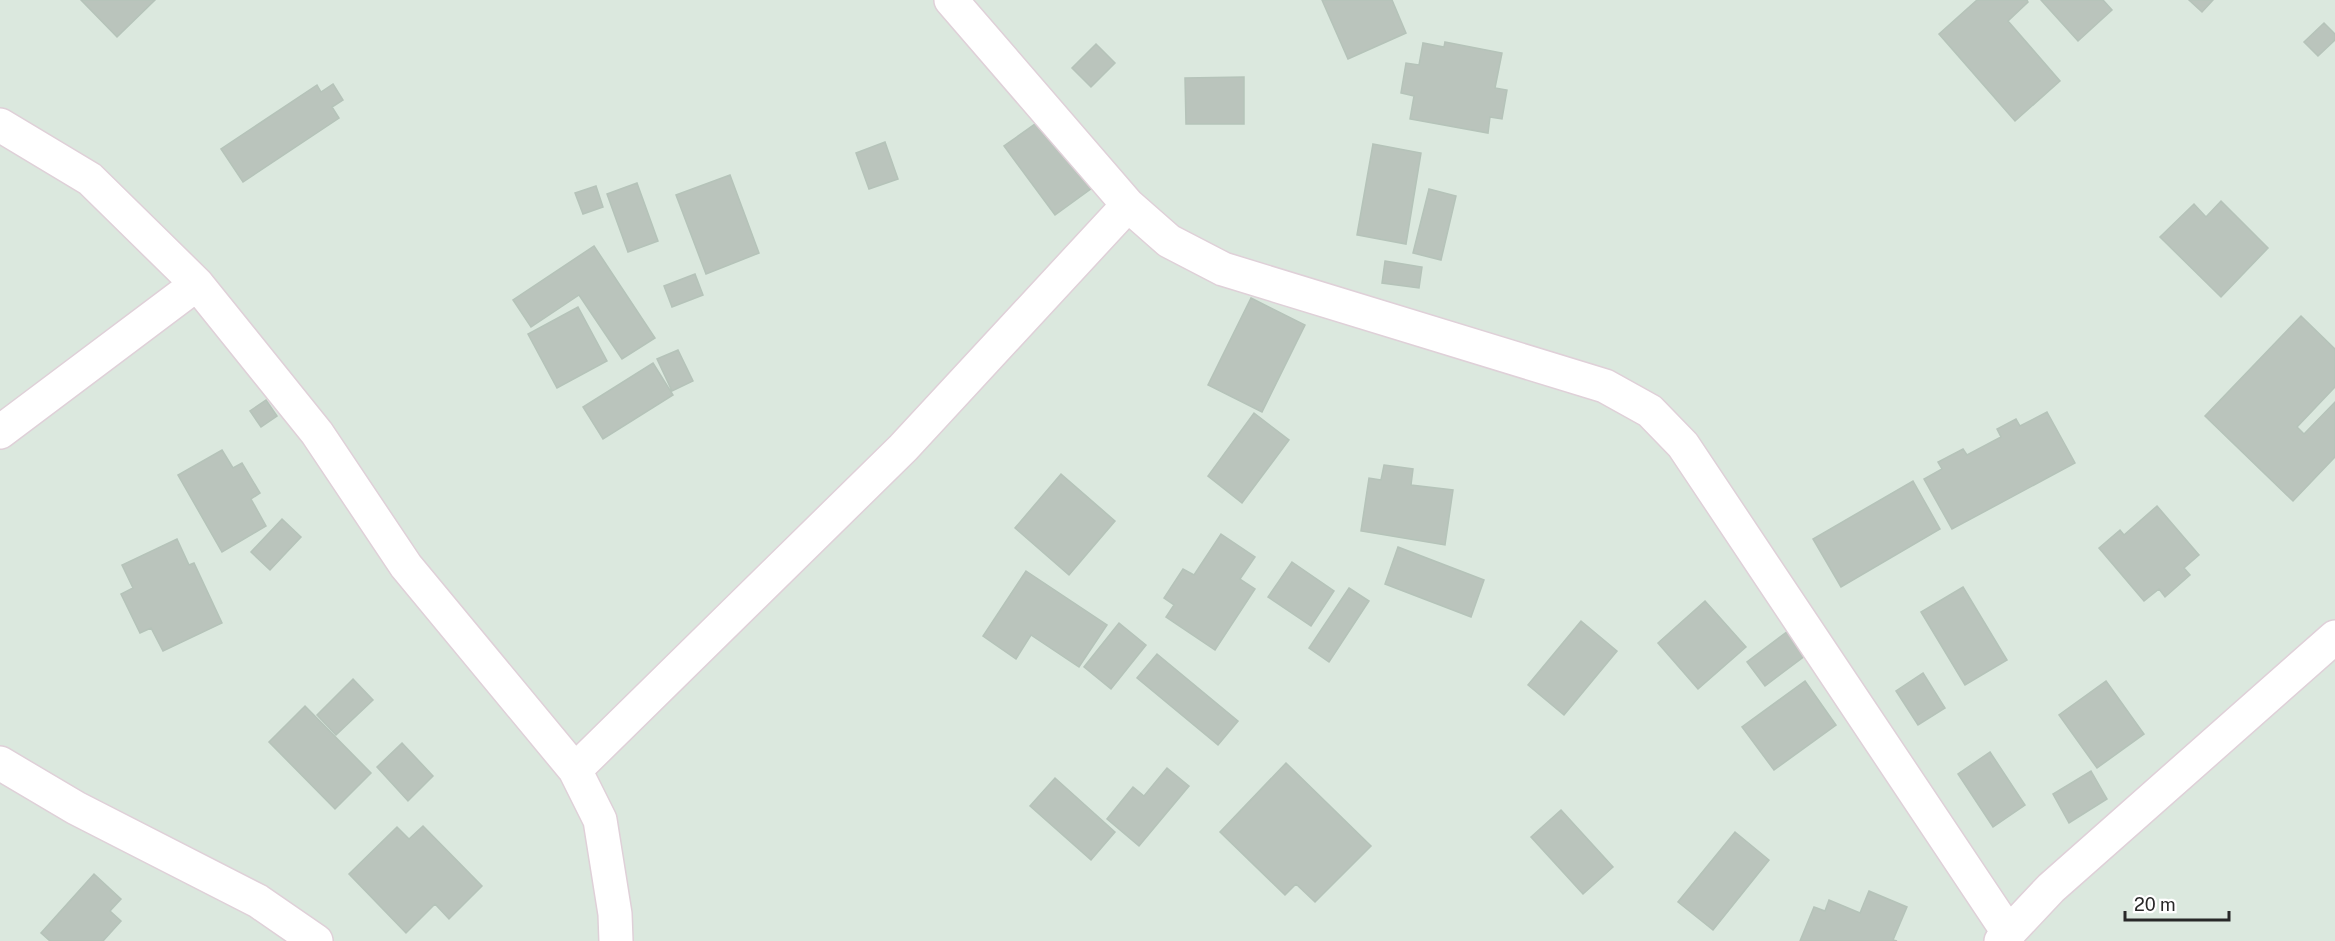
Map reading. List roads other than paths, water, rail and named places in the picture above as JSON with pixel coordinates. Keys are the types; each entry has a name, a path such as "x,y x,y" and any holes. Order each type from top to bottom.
{"street":[{"path":"951,0 1128,205 1169,241 1223,269 1605,386 1650,411 1683,445 2004,937 2051,888 2335,637"},
{"path":"0,125 90,178 197,284 317,433 406,567 575,770 600,820 615,914 616,941"},
{"path":"575,770 903,448 1128,205"},
{"path":"0,432 197,284"},
{"path":"0,763 76,808 258,902 316,941"}]}
